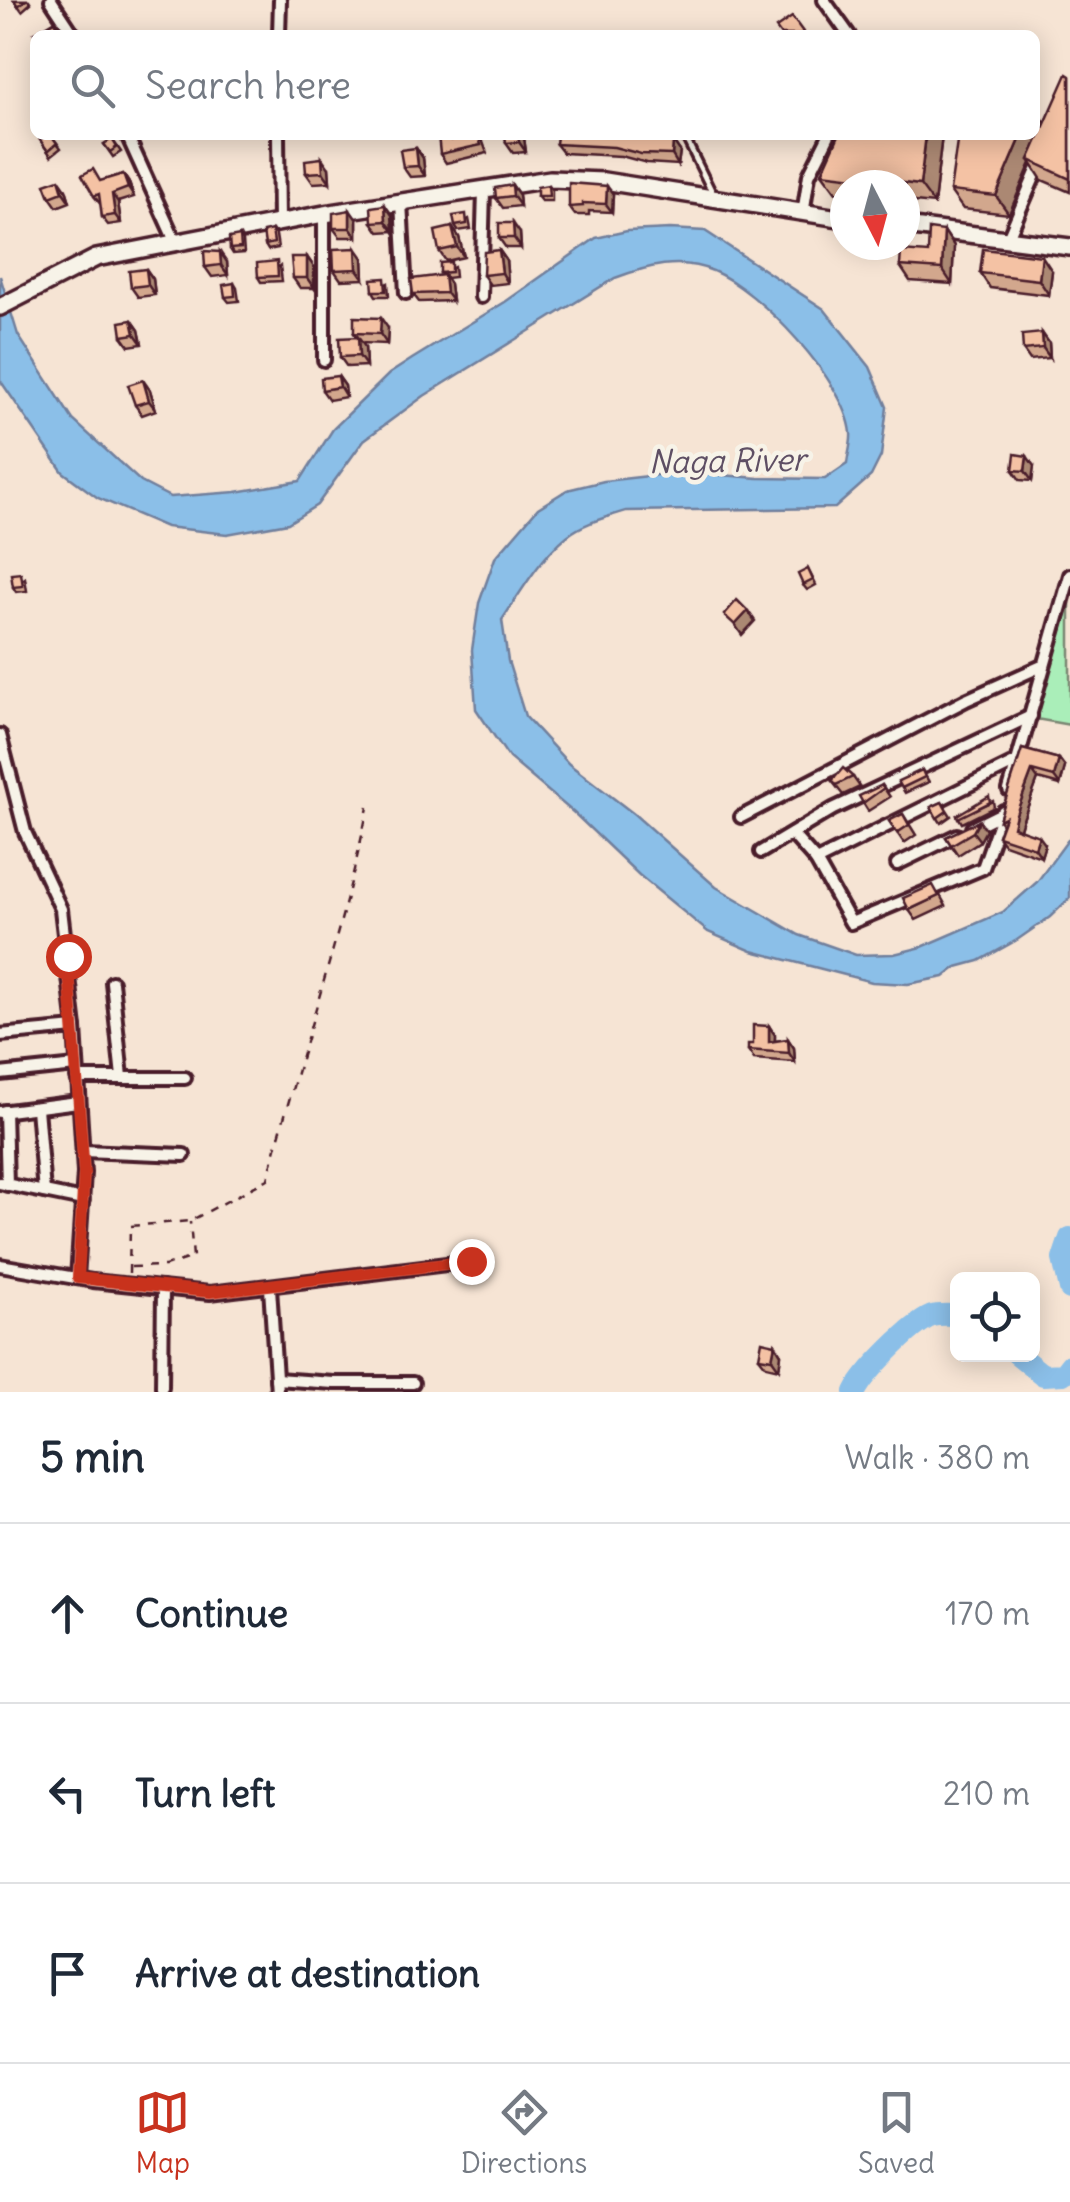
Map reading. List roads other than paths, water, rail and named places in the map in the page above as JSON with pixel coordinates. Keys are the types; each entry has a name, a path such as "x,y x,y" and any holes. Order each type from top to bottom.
{"main road":[{"path":"0,307 96,258 324,214 550,180 604,181 830,217"},
{"path":"920,228 1070,247"}],"street":[{"path":"51,0 71,30"},
{"path":"280,0 280,30"},
{"path":"824,0 845,30"},
{"path":"129,140 175,241"},
{"path":"278,140 278,222"},
{"path":"804,214 810,175 827,140"},
{"path":"1008,238 1045,153"},
{"path":"481,297 484,190"},
{"path":"401,202 406,293"},
{"path":"324,214 324,360"},
{"path":"792,834 816,861 850,923 983,868 1018,761 1070,575"},
{"path":"741,817 966,700 1044,665"},
{"path":"761,852 875,788 1031,716"},
{"path":"0,734 25,832 62,909 83,1152 78,1278"},
{"path":"816,861 1018,761"},
{"path":"897,864 1002,813"},
{"path":"112,982 122,1077"},
{"path":"0,1035 75,1028"},
{"path":"0,1074 76,1072 185,1078"},
{"path":"78,1102 2,1112 4,1184 83,1200"},
{"path":"37,1108 44,1192"},
{"path":"83,1152 184,1154"},
{"path":"0,1265 210,1292 270,1288 471,1261"},
{"path":"162,1386 163,1288"},
{"path":"270,1288 277,1386 413,1383"}],"lane":[{"path":"686,140 716,199"}],"water":[{"path":"627,231 705,231 824,309 870,367 887,407 881,456 871,476 835,508 626,511 567,536 540,565 502,620 508,661 525,716 569,764 634,814 716,887 799,935 856,955 894,954 922,947 1003,912 1037,882 1070,837 1070,898 1017,940 979,961 957,967 944,977 908,984 872,982 752,951 708,932 509,758 476,709 472,650 479,603 495,558 538,508 567,490 604,481 684,472 825,479 847,464 851,433 834,389 776,317 732,281 688,264 651,267 615,278 424,396 364,440 317,505 288,523 227,534 166,527 98,498 63,472 0,380 0,276 18,335 73,420 141,482 170,497 236,492 300,481 333,429 389,374 505,302 596,238"}],"waterway":[{"path":"1070,1238 1063,1259 1070,1289"},
{"path":"855,1392 878,1362 913,1329 932,1316 950,1315"},
{"path":"1027,1362 1043,1375 1063,1374 1070,1365"}],"water label":[{"name":"Naga River","path":"727,461"}]}
